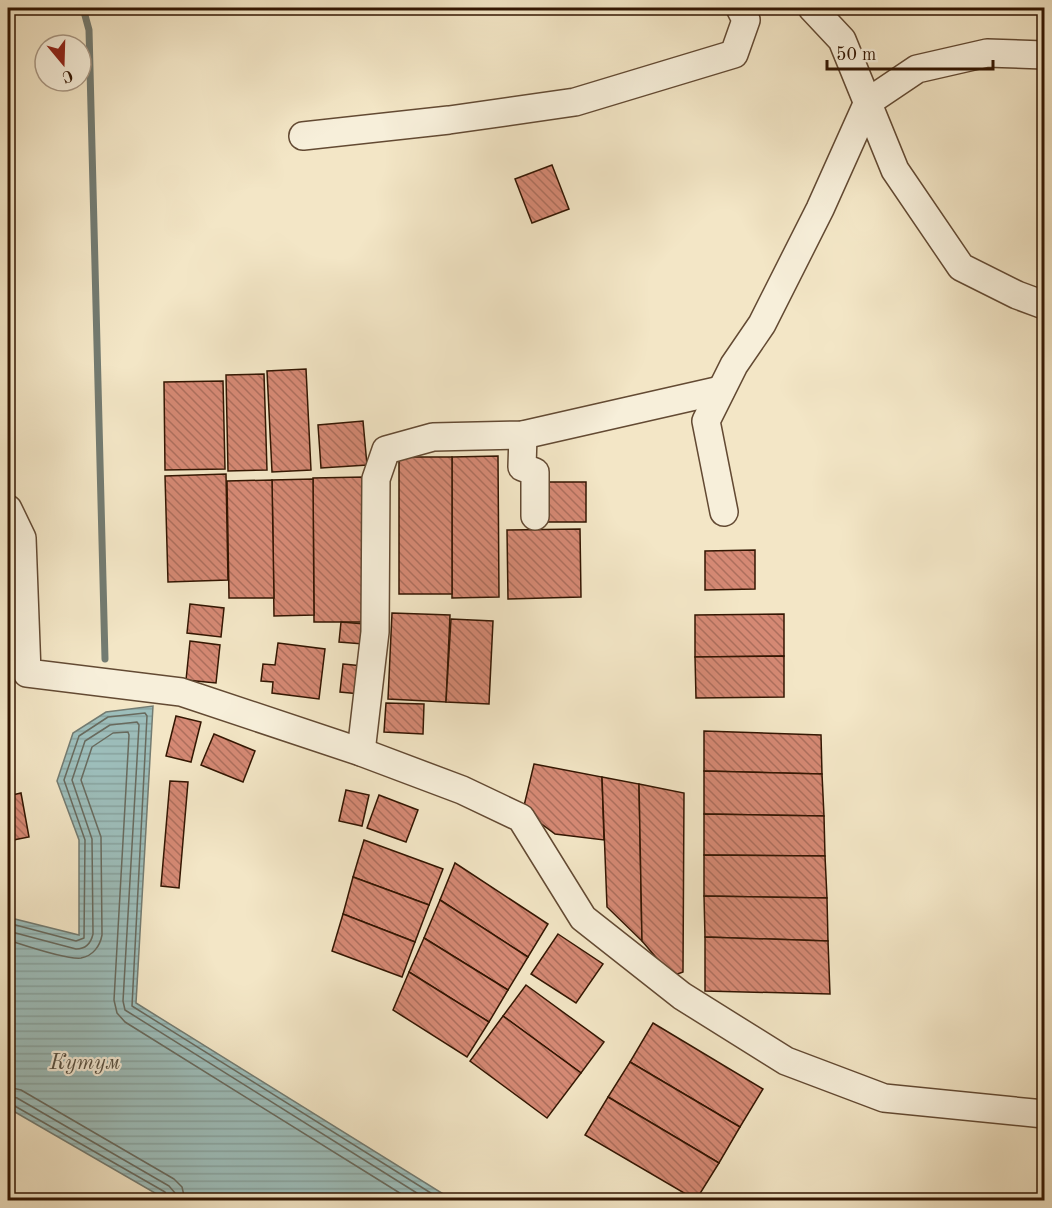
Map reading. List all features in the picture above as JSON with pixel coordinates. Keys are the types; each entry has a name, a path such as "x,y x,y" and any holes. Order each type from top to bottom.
{"street":[{"path":"303,135 449,120 575,102 734,54 746,20 741,8"},
{"path":"820,10 842,40 895,170 961,267 1017,295 1044,305"},
{"path":"724,512 706,421 734,365 762,324 820,210 868,102 917,69 987,53 1044,55"},
{"path":"361,752 375,632 376,479 386,450 433,438 524,435 721,390"},
{"path":"524,435 522,467 536,472 535,516"},
{"path":"8,509 22,537 27,673 181,692 361,752 462,790 521,818 582,918 681,996 786,1061 884,1098 1044,1114"}],"water":[{"name":"Кутум","path":"153,706 136,1003 453,1200 167,1200 8,1108 8,915 11,918 79,935 79,840 57,781 73,733 106,712"}],"building":[{"path":"552,165 569,209 532,223 515,179"},
{"path":"306,369 311,470 272,472 267,371"},
{"path":"264,374 267,470 228,471 226,375"},
{"path":"223,381 225,469 165,470 164,382"},
{"path":"363,421 367,465 321,468 318,425"},
{"path":"498,456 499,597 452,598 452,457"},
{"path":"399,457 452,457 452,594 399,594"},
{"path":"226,474 228,580 168,582 165,476"},
{"path":"364,477 364,622 314,622 313,478"},
{"path":"313,479 314,615 274,616 272,480"},
{"path":"272,480 274,598 229,598 227,481"},
{"path":"548,482 586,482 586,522 548,522"},
{"path":"580,529 581,597 508,599 507,530"},
{"path":"755,550 755,589 705,590 705,551"},
{"path":"190,604 224,608 221,637 187,633"},
{"path":"392,613 450,615 446,702 388,699"},
{"path":"784,614 784,656 695,657 695,615"},
{"path":"451,619 493,621 489,704 446,702"},
{"path":"341,622 365,624 363,644 339,642"},
{"path":"190,641 220,645 216,683 186,680"},
{"path":"278,643 325,649 319,699 272,693 273,682 261,681 263,664 275,665"},
{"path":"784,656 784,697 696,698 695,657"},
{"path":"343,664 363,666 360,694 340,692"},
{"path":"386,703 424,704 423,734 384,732"},
{"path":"176,716 201,722 191,762 166,756"},
{"path":"704,731 821,735 822,774 704,771"},
{"path":"214,734 255,751 243,782 201,765"},
{"path":"534,764 602,777 604,840 555,834 523,810"},
{"path":"704,771 822,774 824,816 704,814"},
{"path":"602,777 639,784 642,941 607,907"},
{"path":"170,781 188,782 179,888 161,886"},
{"path":"639,784 684,793 683,972 672,976 642,941"},
{"path":"346,790 369,795 362,826 339,821"},
{"path":"21,793 29,837 8,841 8,796"},
{"path":"379,795 418,810 406,842 367,828"},
{"path":"704,814 824,816 825,856 704,855"},
{"path":"364,840 443,869 429,905 353,877"},
{"path":"704,855 825,856 827,898 704,896"},
{"path":"455,863 548,924 528,957 440,900"},
{"path":"353,877 429,905 415,942 343,914"},
{"path":"704,896 827,898 828,941 705,937"},
{"path":"440,900 528,957 508,990 424,938"},
{"path":"343,914 415,942 402,977 332,951"},
{"path":"558,934 603,964 576,1003 531,974"},
{"path":"705,937 828,941 830,994 705,991"},
{"path":"424,938 508,990 489,1022 409,972"},
{"path":"409,972 489,1022 467,1057 393,1010"},
{"path":"526,985 604,1042 581,1073 503,1016"},
{"path":"503,1016 581,1073 547,1118 470,1061"},
{"path":"653,1023 763,1089 740,1127 630,1062"},
{"path":"630,1062 740,1127 719,1163 608,1097"},
{"path":"608,1097 719,1163 696,1200 585,1135"}],"waterway":[{"path":"83,8 89,30 105,659"}]}
